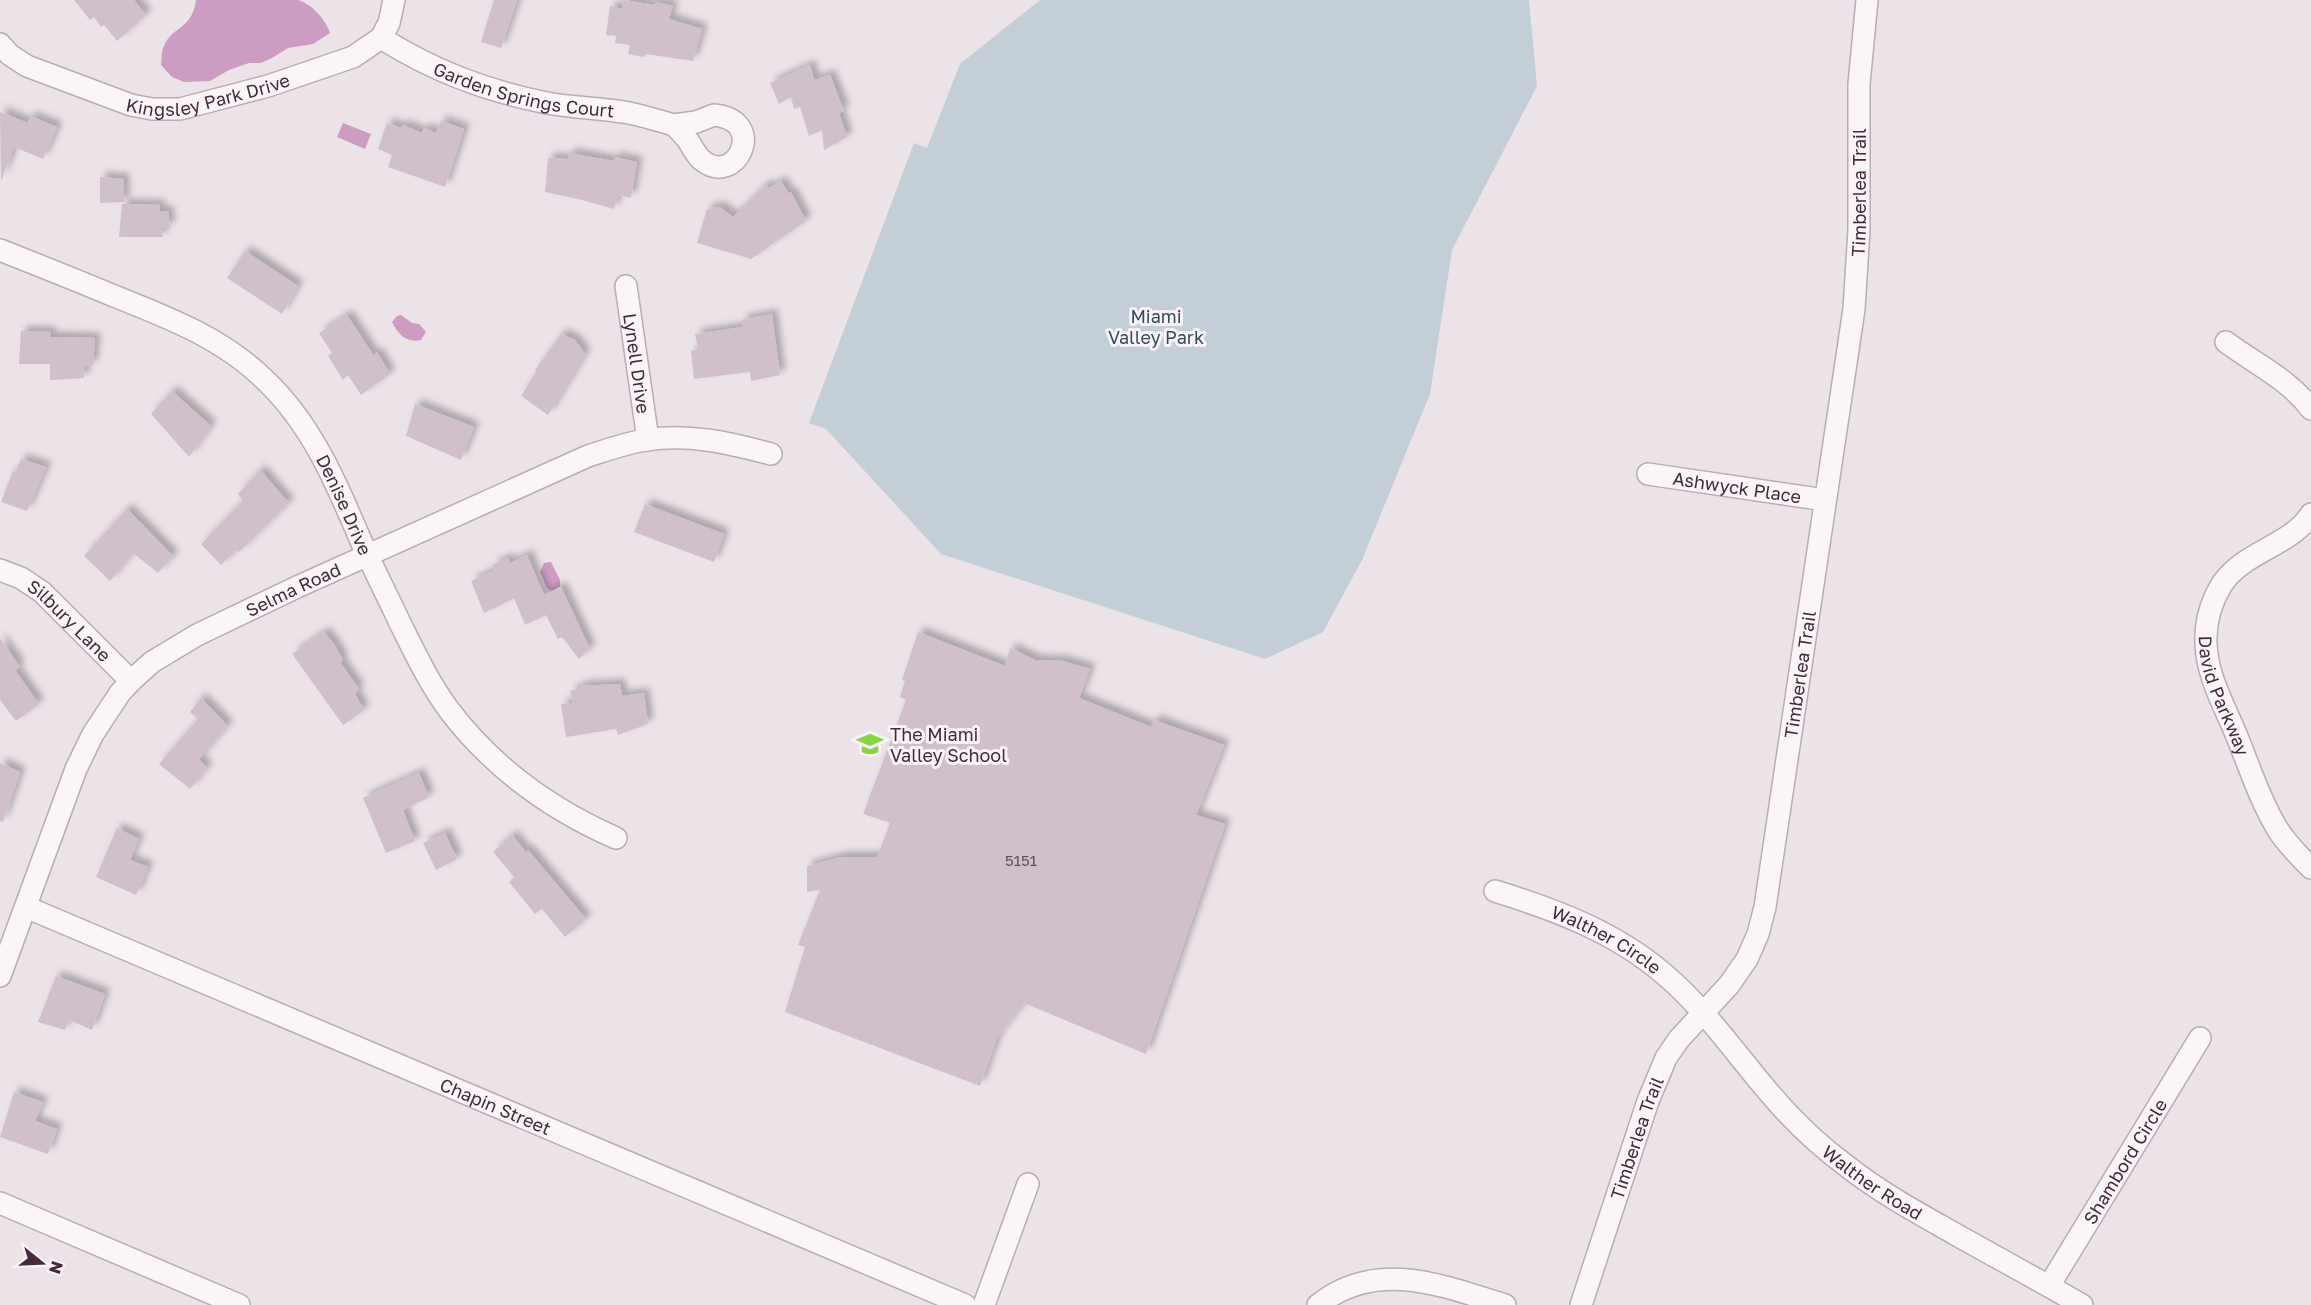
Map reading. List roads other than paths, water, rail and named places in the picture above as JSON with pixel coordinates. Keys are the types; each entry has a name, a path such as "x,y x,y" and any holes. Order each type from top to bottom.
{"street":[{"path":"381,38 389,23 394,0"},
{"name":"Timberlea Trail","path":"1581,1305 1648,1101 1666,1058 1703,1012 1729,985 1747,960 1758,934 1765,907 1854,309 1859,230 1859,84 1867,0"},
{"name":"Kingsley Park Drive","path":"0,44 10,55 27,66 131,105 152,109 180,109 196,107 268,86 354,57 381,38"},
{"name":"Garden Springs Court","path":"381,38 417,61 459,79 501,93 549,104 630,113 674,125"},
{"name":"Denise Drive","path":"0,250 182,324 237,356 263,378 284,400 313,440 337,485 368,556 426,675 449,710 483,750 514,779 552,805 616,838"},
{"name":"Lynell Drive","path":"626,286 648,440"},
{"path":"2226,342 2286,382 2311,409"},
{"name":"Selma Road","path":"0,976 76,768 93,734 120,693 152,662 197,635 588,456 648,440 673,437 704,439 771,453"},
{"name":"Ashwyck Place","path":"1648,474 1825,500"},
{"name":"David Parkway","path":"2311,514 2294,531 2245,561 2223,583 2206,623 2206,646 2211,674 2262,799 2278,830 2311,868"},
{"name":"Silbury Lane","path":"0,570 21,578 42,592 131,681"},
{"name":"Walther Circle","path":"1495,891 1554,909 1610,937 1637,953 1665,975 1703,1012"},
{"name":"Chapin Street","path":"26,908 965,1305"},
{"name":"Walther Road","path":"1703,1012 1768,1091 1806,1132 1847,1167 1892,1199 2082,1305"},
{"name":"Shambord Circle","path":"2049,1286 2200,1038"},
{"path":"984,1305 1028,1184"},
{"path":"0,1203 239,1305"},
{"path":"1318,1305 1354,1286 1370,1281 1398,1278 1429,1281 1505,1305"}],"place":[{"name":"The Miami Valley School","path":"870,744"}],"park label":[{"name":"Miami Valley Park","path":"1156,326"}]}
